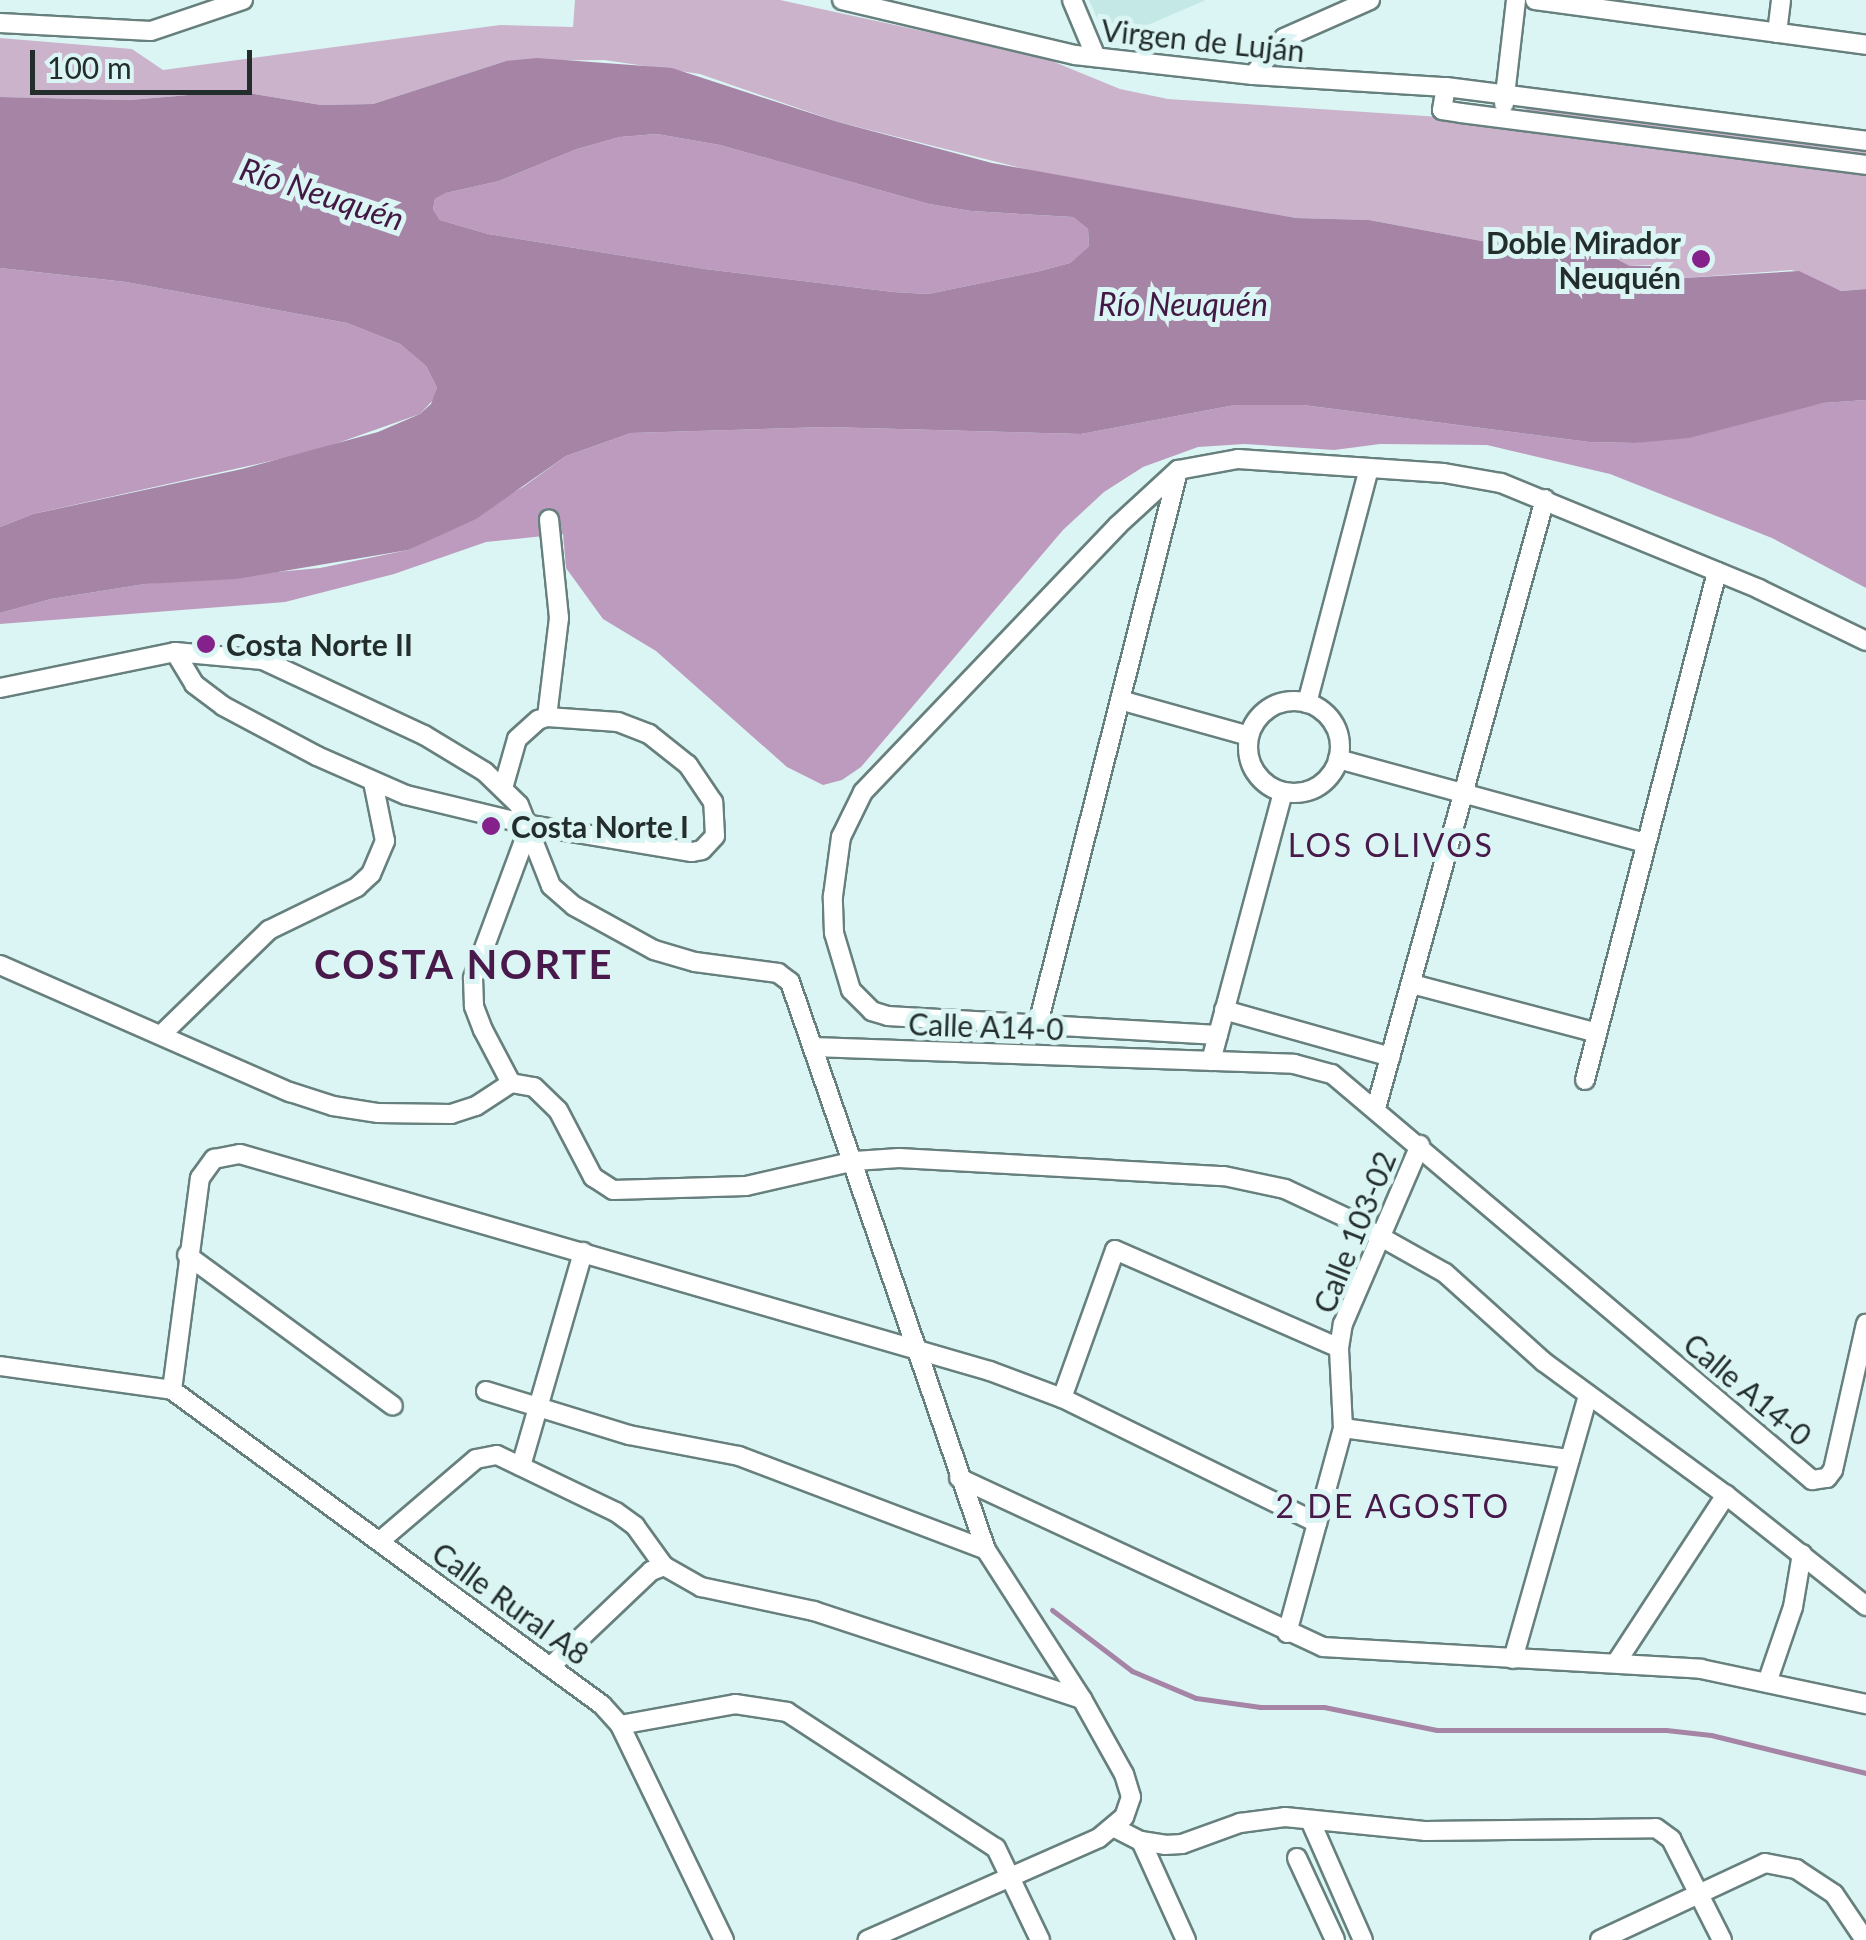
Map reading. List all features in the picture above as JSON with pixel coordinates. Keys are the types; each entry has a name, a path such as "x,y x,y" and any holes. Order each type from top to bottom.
{"street":[{"path":"0,23 151,31 243,0"},
{"name":"Virgen de Luján","path":"843,0 1035,48 1252,75 1446,87 1866,140"},
{"path":"1072,0 1096,56"},
{"path":"1252,75 1284,38 1370,0"},
{"path":"1502,119 1516,0"},
{"path":"1535,0 1620,6 1866,45"},
{"path":"1777,33 1780,0"},
{"path":"1446,87 1442,110 1866,165"},
{"path":"1218,1035 888,1016 860,1000 844,973 834,932 833,896 841,837 848,816 883,766 1117,526 1178,470 1238,459 1473,476 1544,499 1717,572 1866,641"},
{"path":"1307,702 1369,469"},
{"path":"1038,1024 1178,470"},
{"path":"1376,1108 1544,499"},
{"path":"547,717 559,618 549,520"},
{"path":"1584,1080 1717,572"},
{"path":"174,652 194,684 223,706 372,782 406,795 530,825 692,852 702,850 715,836 715,814 707,790 664,744 618,722 547,717 517,739 503,788"},
{"path":"0,688 174,652 237,655 294,672 424,736 503,788 530,825 544,870 560,898 654,950 785,976 855,1161 986,1550 1082,1700 1130,1786 1129,1808 1115,1828 888,1936 868,1940"},
{"path":"1120,700 1249,736"},
{"path":"1307,702 1332,721 1339,735 1338,760 1327,780 1314,789 1283,792 1269,786 1250,764 1249,736 1265,711 1278,704 1307,702"},
{"path":"1338,760 1646,843"},
{"path":"161,1035 269,930 357,887 372,874 385,842 372,782"},
{"path":"1211,1062 1283,792"},
{"path":"511,1084 479,1018 473,978 530,825"},
{"path":"0,965 290,1092 356,1111 451,1114 476,1106 511,1084 534,1087 551,1101 593,1177 613,1190 746,1186 855,1161 928,1159 1224,1176 1285,1189 1378,1234 1465,1288 1544,1362 1726,1495 1866,1606"},
{"path":"1412,984 1597,1032"},
{"path":"1224,1010 1391,1058"},
{"name":"Calle A14-0","path":"814,1046 1314,1067 1342,1081 1376,1108 1812,1480 1827,1478 1834,1470 1866,1324"},
{"name":"Calle 103-02","path":"1287,1633 1343,1428 1339,1348 1343,1324 1378,1234 1420,1145"},
{"path":"0,1366 172,1390 187,1254 205,1166 214,1159 240,1154 916,1346 1062,1398 1317,1523"},
{"path":"1062,1398 1114,1250 1339,1348"},
{"path":"520,1466 583,1252"},
{"path":"187,1254 393,1406"},
{"name":"Calle Rural A8","path":"172,1390 602,1705 620,1725 724,1940"},
{"path":"486,1391 629,1435 739,1456 986,1550"},
{"path":"1513,1659 1588,1394"},
{"path":"1343,1428 1570,1459"},
{"path":"380,1541 476,1459 498,1456 616,1512 635,1526 664,1566 701,1587 814,1612 1082,1700"},
{"path":"959,1478 1324,1647 1701,1669 1768,1680 1866,1704"},
{"path":"1616,1664 1726,1495"},
{"path":"1768,1680 1792,1607 1802,1554"},
{"path":"550,1667 651,1571 664,1566"},
{"path":"620,1725 735,1704 788,1712 996,1848 1040,1940"},
{"path":"1115,1828 1141,1841 1182,1844 1262,1818 1443,1831 1656,1828 1671,1840 1722,1940"},
{"path":"1310,1820 1357,1938"},
{"path":"1141,1841 1186,1940"},
{"path":"1298,1858 1334,1940"},
{"path":"1600,1940 1750,1867 1779,1863 1834,1894 1866,1940"}],"shaded area":[{"path":"575,0 780,0 1042,57 1120,89 1168,99 1441,117 1866,172 1866,289 1841,291 1792,270 1683,278 1650,265 1630,266 1611,256 1569,248 1487,242 1369,220 1296,218 1033,171 838,122 700,74 604,60 506,61 373,104 321,105 236,91 130,100 0,97 0,38 132,49 163,70 500,25 573,27"},
{"path":"1089,0 1206,0 1108,42"},
{"path":"1527,105 1866,149 1866,158 1524,114"},
{"path":"657,134 720,145 929,204 971,211 1073,217 1088,229 1089,246 1070,263 928,294 705,269 488,234 440,220 433,209 435,199 446,193 499,181 577,149 620,137"},
{"path":"0,268 126,282 347,323 400,344 426,366 437,388 435,398 420,414 315,451 33,514 0,527"},
{"path":"1866,400 1866,588 1772,538 1610,474 1487,445 1380,444 1334,450 1244,444 1198,447 1143,467 1104,492 1063,530 861,767 842,780 823,785 787,767 656,651 603,619 566,568 563,534 486,542 394,574 285,602 0,624 0,613 51,599 145,584 320,568 408,550 523,487 566,456 631,433 826,427 1081,434 1235,405 1303,405 1589,442 1635,443 1823,403"}],"water":[{"name":"Río Neuquén","path":"537,58 672,68 838,122 992,163 1296,218 1369,220 1487,242 1569,248 1611,256 1630,266 1659,266 1684,278 1799,271 1841,291 1866,289 1866,400 1823,403 1689,438 1635,443 1589,442 1303,405 1235,405 1081,434 826,427 631,433 566,456 476,519 408,550 236,579 145,584 51,599 0,613 0,527 33,514 242,469 378,432 420,414 431,404 437,388 426,366 400,344 347,323 126,282 0,268 0,97 130,100 236,91 321,105 373,104 506,61","holes":["657,134 720,145 929,204 971,211 1073,217 1088,229 1089,246 1070,263 928,294 705,269 488,234 440,220 433,209 435,199 446,193 499,181 577,149 620,137"]}],"waterway":[{"path":"1052,1610 1132,1671 1196,1698 1260,1707 1324,1707 1437,1730 1666,1730 1711,1735 1866,1773"}],"place":[{"name":"Doble Mirador Neuquén","path":"1701,259"},
{"name":"Costa Norte II","path":"206,644"},
{"name":"Costa Norte I","path":"491,826"}],"district":[{"name":"LOS OLIVOS","path":"1391,845"},
{"name":"COSTA NORTE","path":"464,964"},
{"name":"2 DE AGOSTO","path":"1393,1506"}]}
